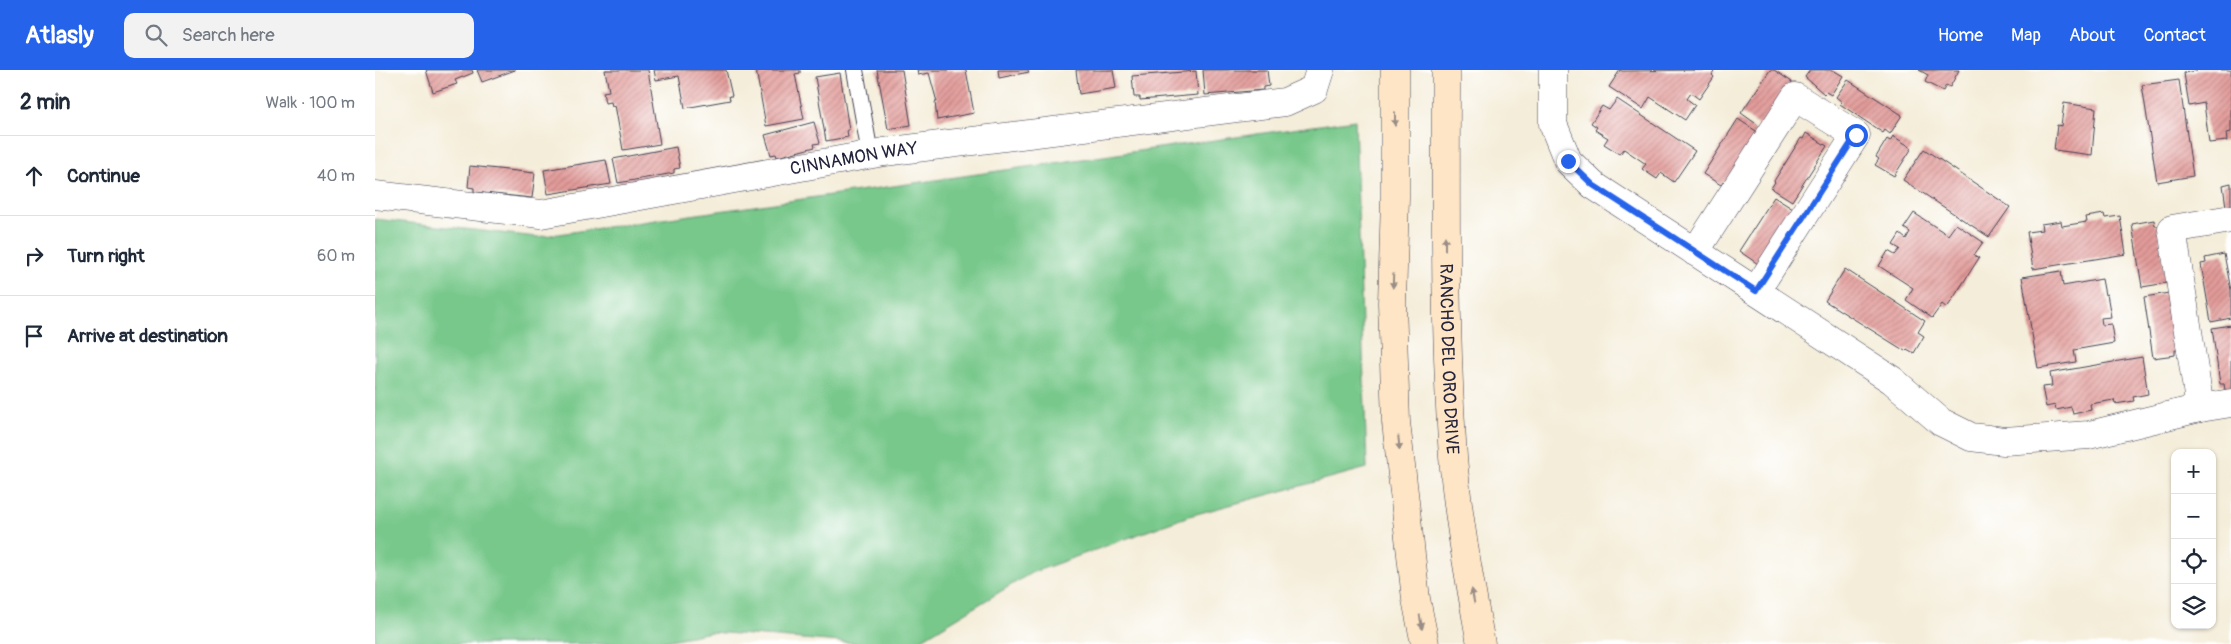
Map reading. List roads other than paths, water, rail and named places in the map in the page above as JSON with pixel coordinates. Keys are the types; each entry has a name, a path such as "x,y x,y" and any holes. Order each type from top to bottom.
{"main road":[{"path":"1395,70 1395,197 1392,303 1397,422 1416,599 1425,644"},
{"path":"1431,70 1446,172"},
{"name":"RANCHO DEL ORO DRIVE","path":"1446,70 1445,299 1453,458 1466,561 1481,644"}],"street":[{"name":"CINNAMON WAY","path":"375,195 541,214 870,154 1285,102 1314,89 1320,70"},
{"path":"1553,70 1553,124 1568,161 1593,185 1892,380 1941,422 1971,437 2004,442 2089,434 2200,408 2231,403"},
{"path":"1695,252 1795,96 1856,135 1756,291"},
{"path":"2200,408 2172,229 2231,219"}],"lane":[{"path":"855,70 870,154"}]}
